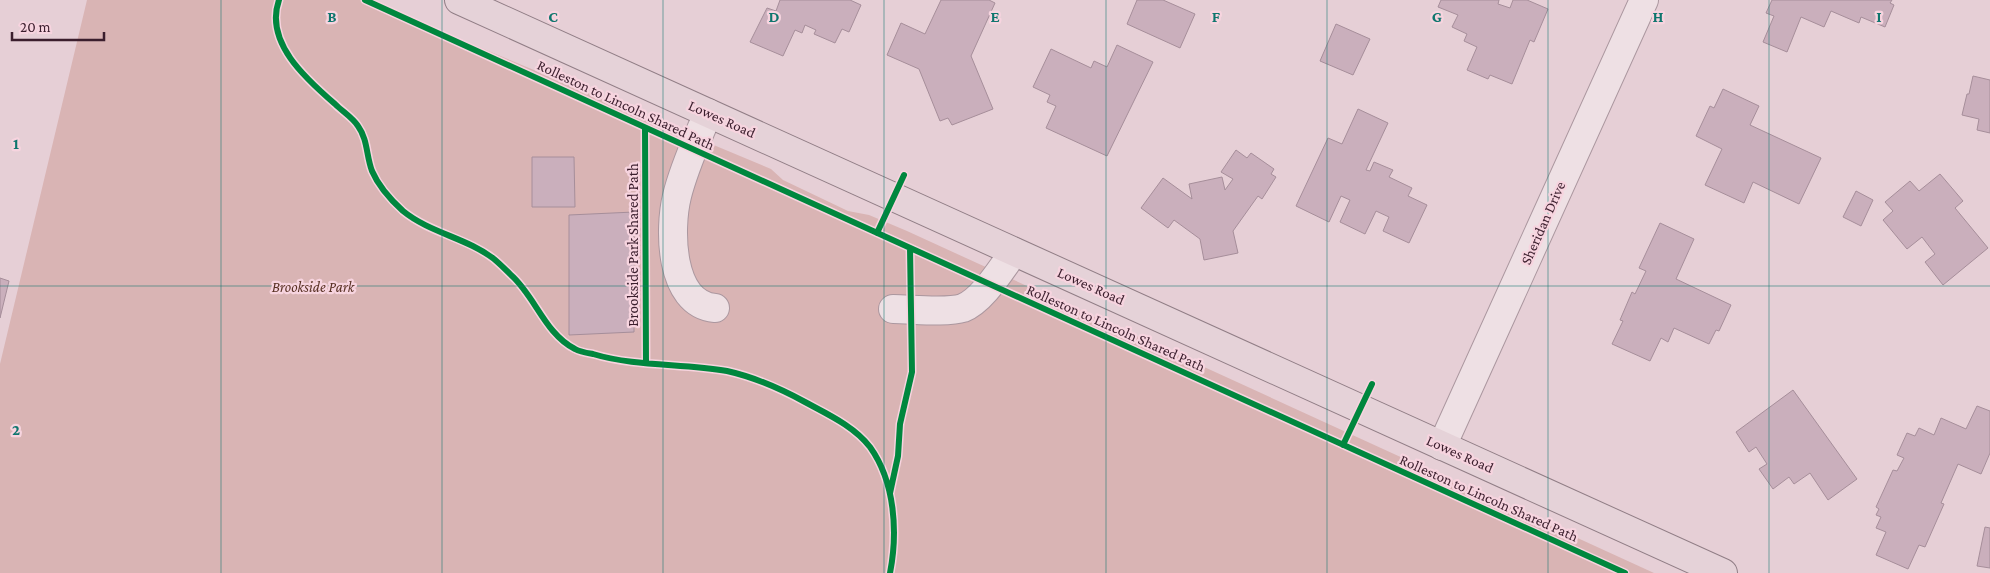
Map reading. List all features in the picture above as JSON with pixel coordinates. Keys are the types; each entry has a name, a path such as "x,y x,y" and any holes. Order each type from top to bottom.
{"main road":[{"name":"Lowes Road","path":"459,0 1723,573"}],"street":[{"name":"Sheridan Drive","path":"1442,446 1644,0"},
{"path":"708,113 677,195 674,252 678,274 688,293 702,304 714,308"},
{"path":"893,309 949,310 965,307 974,302 984,291 1014,252"}],"green space":[{"name":"Brookside Park","path":"87,0 366,0 771,169 783,180 848,211 869,215 907,231 1654,573 0,573 0,364"}],"building":[{"path":"780,0 850,0 861,5 849,32 842,29 835,43 814,34 816,30 805,25 802,33 795,30 783,56 750,42 767,8 776,11"},
{"path":"941,0 989,0 995,3 971,56 993,109 952,125 948,118 940,121 919,69 887,55 901,23 925,34"},
{"path":"1137,0 1163,0 1195,14 1180,48 1127,24"},
{"path":"1441,0 1499,0 1498,4 1510,8 1513,0 1527,0 1548,9 1534,42 1530,40 1512,84 1490,75 1488,79 1467,70 1477,47 1464,41 1467,34 1452,27 1458,15 1438,7"},
{"path":"1772,0 1892,0 1890,3 1894,5 1885,27 1861,17 1859,23 1831,11 1824,27 1801,17 1787,52 1763,42 1774,16 1766,13"},
{"path":"1336,24 1370,39 1353,75 1320,61"},
{"path":"1117,45 1153,62 1107,156 1046,128 1056,106 1047,102 1050,95 1033,87 1051,49 1091,68 1094,61 1107,67"},
{"path":"1973,76 1990,80 1990,133 1977,130 1979,119 1962,115"},
{"path":"1723,89 1759,106 1750,125 1821,158 1799,204 1753,182 1744,203 1705,185 1722,149 1696,136 1710,106 1714,108"},
{"path":"1358,109 1388,123 1366,170 1370,171 1374,162 1393,170 1389,177 1412,188 1408,196 1427,205 1409,243 1383,231 1389,217 1376,211 1365,234 1340,222 1350,200 1341,196 1329,222 1296,206 1328,138 1342,144"},
{"path":"1236,150 1247,158 1251,153 1274,169 1271,174 1276,177 1262,199 1258,196 1233,231 1238,253 1204,260 1200,239 1174,220 1168,228 1141,208 1163,178 1192,199 1189,184 1222,177 1225,190 1233,179 1221,172"},
{"path":"532,157 574,157 575,207 532,207"},
{"path":"1940,174 1963,201 1955,208 1988,248 1943,285 1925,262 1935,254 1922,237 1907,249 1883,220 1893,211 1885,202 1910,181 1919,191"},
{"path":"1856,191 1873,200 1861,226 1843,217"},
{"path":"634,212 634,332 569,335 569,215"},
{"path":"1660,223 1694,239 1676,279 1731,305 1719,331 1716,330 1709,344 1674,328 1668,342 1661,338 1650,361 1612,344 1623,321 1620,320 1632,292 1635,294 1646,271 1639,268"},
{"path":"0,278 9,281 0,318"},
{"path":"1793,390 1857,479 1828,500 1810,473 1794,484 1789,477 1773,489 1759,469 1767,464 1756,447 1749,452 1736,432"},
{"path":"1977,406 1990,411 1990,453 1981,474 1958,464 1941,503 1944,504 1925,547 1919,545 1908,569 1876,555 1886,532 1876,528 1881,517 1876,515 1879,509 1876,507 1893,470 1897,471 1904,458 1897,455 1907,433 1915,436 1919,428 1934,435 1941,418 1966,429"},
{"path":"1985,527 1990,528 1990,568 1977,566"}],"cycle path":[{"path":"279,0 276,16 277,30 282,45 290,58 312,83 358,126 364,137 372,171 394,202 414,219 472,246 494,259 527,293 548,325 565,342 579,351 609,358 727,371 757,380 796,397 840,421 864,440 878,461 889,491 894,524 890,573"},
{"name":"Rolleston to Lincoln Shared Path","path":"365,0 1625,573"},
{"name":"Rolleston to Lincoln Shared Path","path":"645,128 646,363"},
{"path":"877,233 904,175"},
{"path":"890,493 898,456 900,424 912,372 910,248"},
{"path":"1343,445 1372,384"}]}
